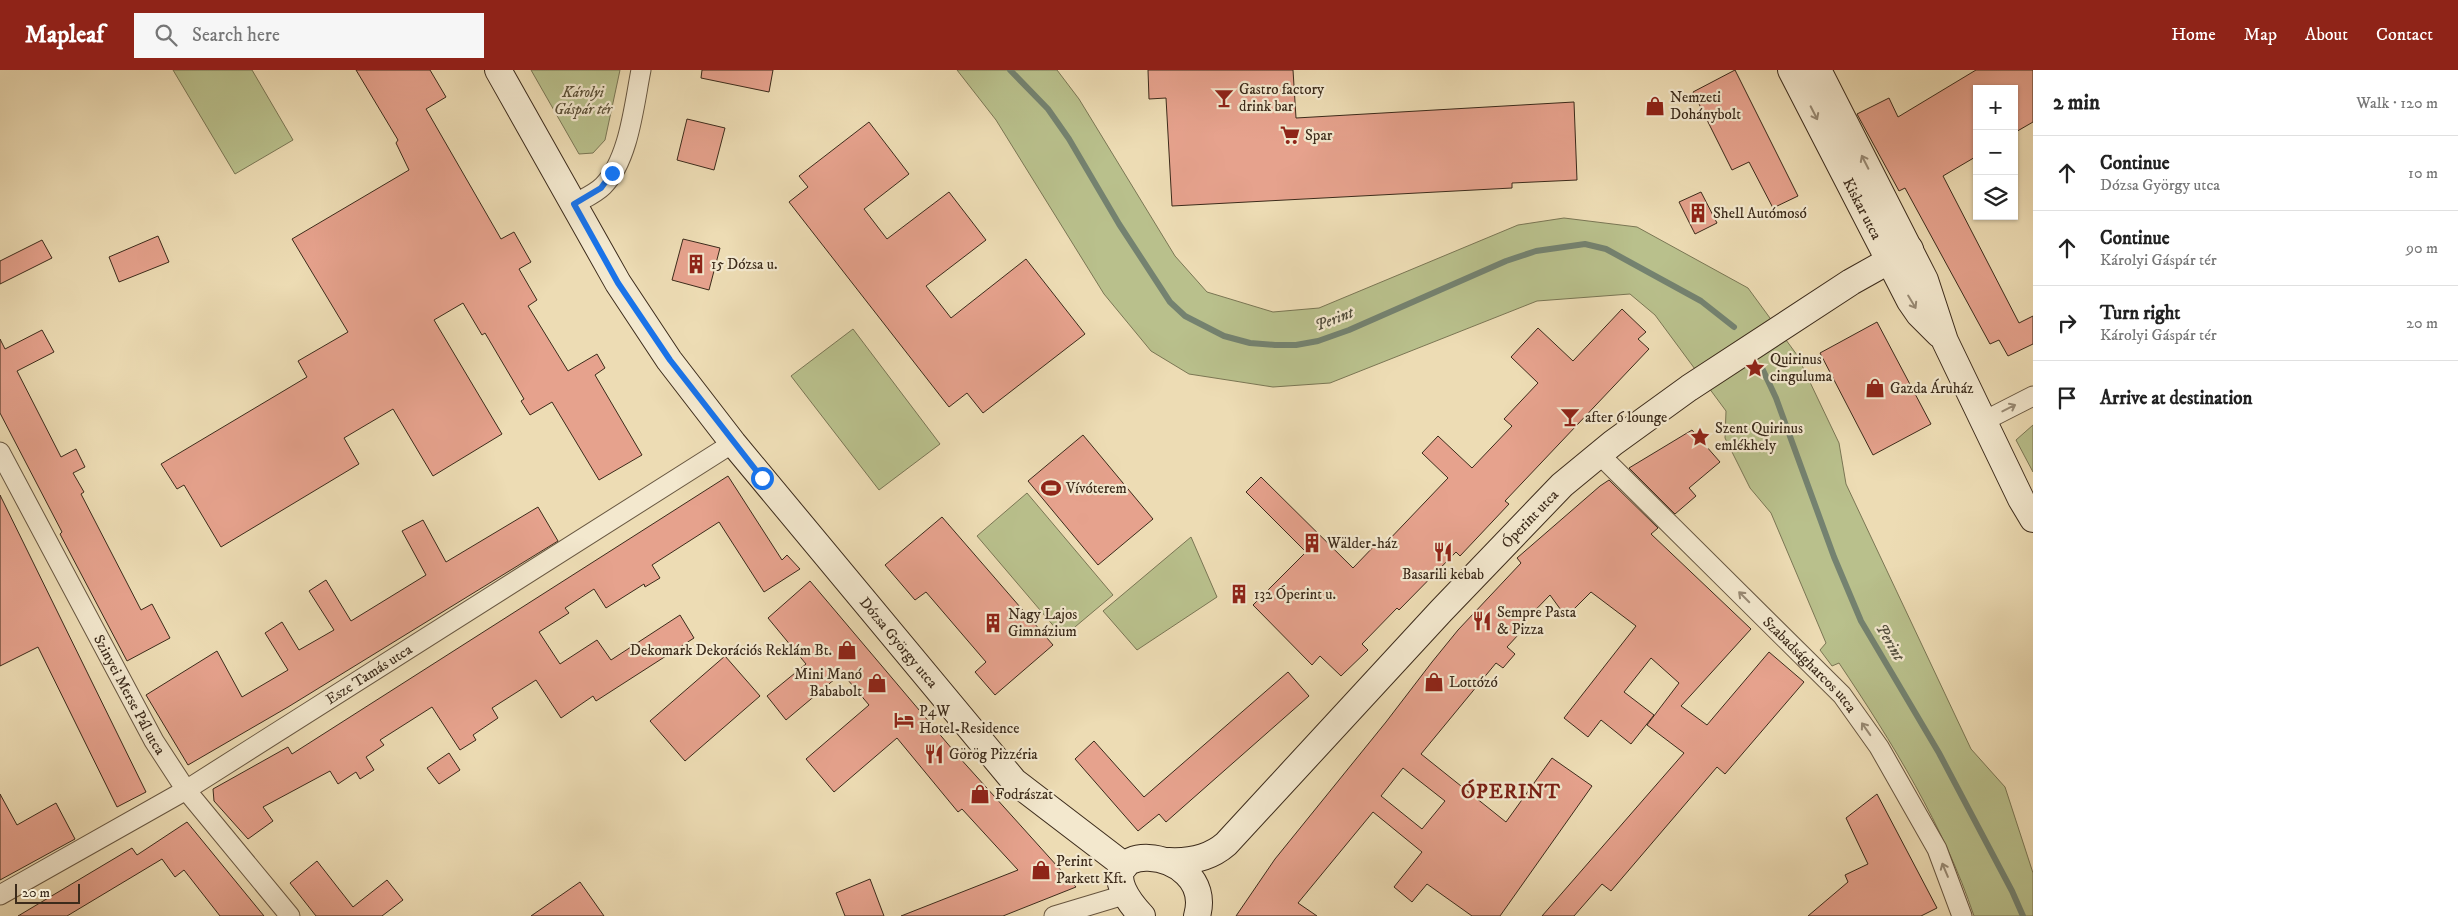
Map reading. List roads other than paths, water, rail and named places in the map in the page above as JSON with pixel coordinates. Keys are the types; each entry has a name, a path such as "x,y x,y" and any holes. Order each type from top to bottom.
{"street":[{"path":"498,70 618,283 650,332 733,443"},
{"path":"574,204 601,188 624,151 641,70"},
{"name":"Kiskar utca","path":"1791,70 1900,254"},
{"name":"Kiskar utca","path":"1818,70 1900,254 1914,308 1945,341 2021,499 2033,519"},
{"name":"Óperint utca","path":"1125,866 1138,857 1169,861 1199,859 1226,844 1441,612 1562,485 1599,454 1689,388 1774,331 1900,254"},
{"path":"1984,421 2033,396"},
{"name":"Esze Tamás utca","path":"0,895 186,790 733,443"},
{"name":"Dózsa György utca","path":"733,443 1014,781 1125,866"},
{"name":"Szinyei Merse Pál utca","path":"0,452 154,741 186,790 290,916"},
{"name":"Szabadságharcos utca","path":"1599,454 1842,695 1879,747 1936,849 1962,916"},
{"name":"Óperint utca","path":"1199,909 1207,880 1226,844"},
{"path":"1169,861 1188,877 1194,886 1199,909"},
{"path":"1125,866 1120,878 1124,895 1142,916"},
{"path":"1054,916 1124,895"}],"waterway":[{"name":"Perint","path":"1010,70 1048,109 1069,139 1119,224 1170,302 1185,316 1224,336 1250,343 1275,345 1296,345 1318,341 1349,330 1506,261 1536,251 1585,244 1606,249 1701,301 1734,327"},
{"name":"Perint","path":"1762,368 1776,398 1834,557 1861,621 1939,753 2012,891 2023,916"}],"place":[{"name":"Gastro factory drink bar","path":"1224,98"},
{"name":"Nemzeti Dohánybolt","path":"1655,106"},
{"name":"Spar","path":"1290,135"},
{"name":"Shell Autómosó","path":"1698,213"},
{"name":"15 Dózsa u.","path":"696,264"},
{"name":"Quirinus cinguluma","path":"1755,368"},
{"name":"Gazda Áruház","path":"1875,388"},
{"name":"after 6 lounge","path":"1570,417"},
{"name":"Szent Quirinus emlékhely","path":"1700,437"},
{"name":"Vívóterem","path":"1051,488"},
{"name":"Wälder-ház","path":"1312,543"},
{"name":"Basarili kebab","path":"1443,552"},
{"name":"132 Óperint u.","path":"1239,594"},
{"name":"Sempre Pasta & Pizza","path":"1482,621"},
{"name":"Nagy Lajos Gimnázium","path":"993,623"},
{"name":"Dekomark Dekorációs Reklám Bt.","path":"847,650"},
{"name":"Lottózó","path":"1434,682"},
{"name":"Mini Manó Bababolt","path":"877,683"},
{"name":"P4W Hotel-Residence","path":"904,720"},
{"name":"Görög Pizzéria","path":"934,754"},
{"name":"Fodrászat","path":"980,794"},
{"name":"Perint Parkett Kft.","path":"1041,870"}],"district":[{"name":"ÓPERINT","path":"1511,792"}],"park label":[{"name":"Károlyi Gáspár tér","path":"583,100"}]}
